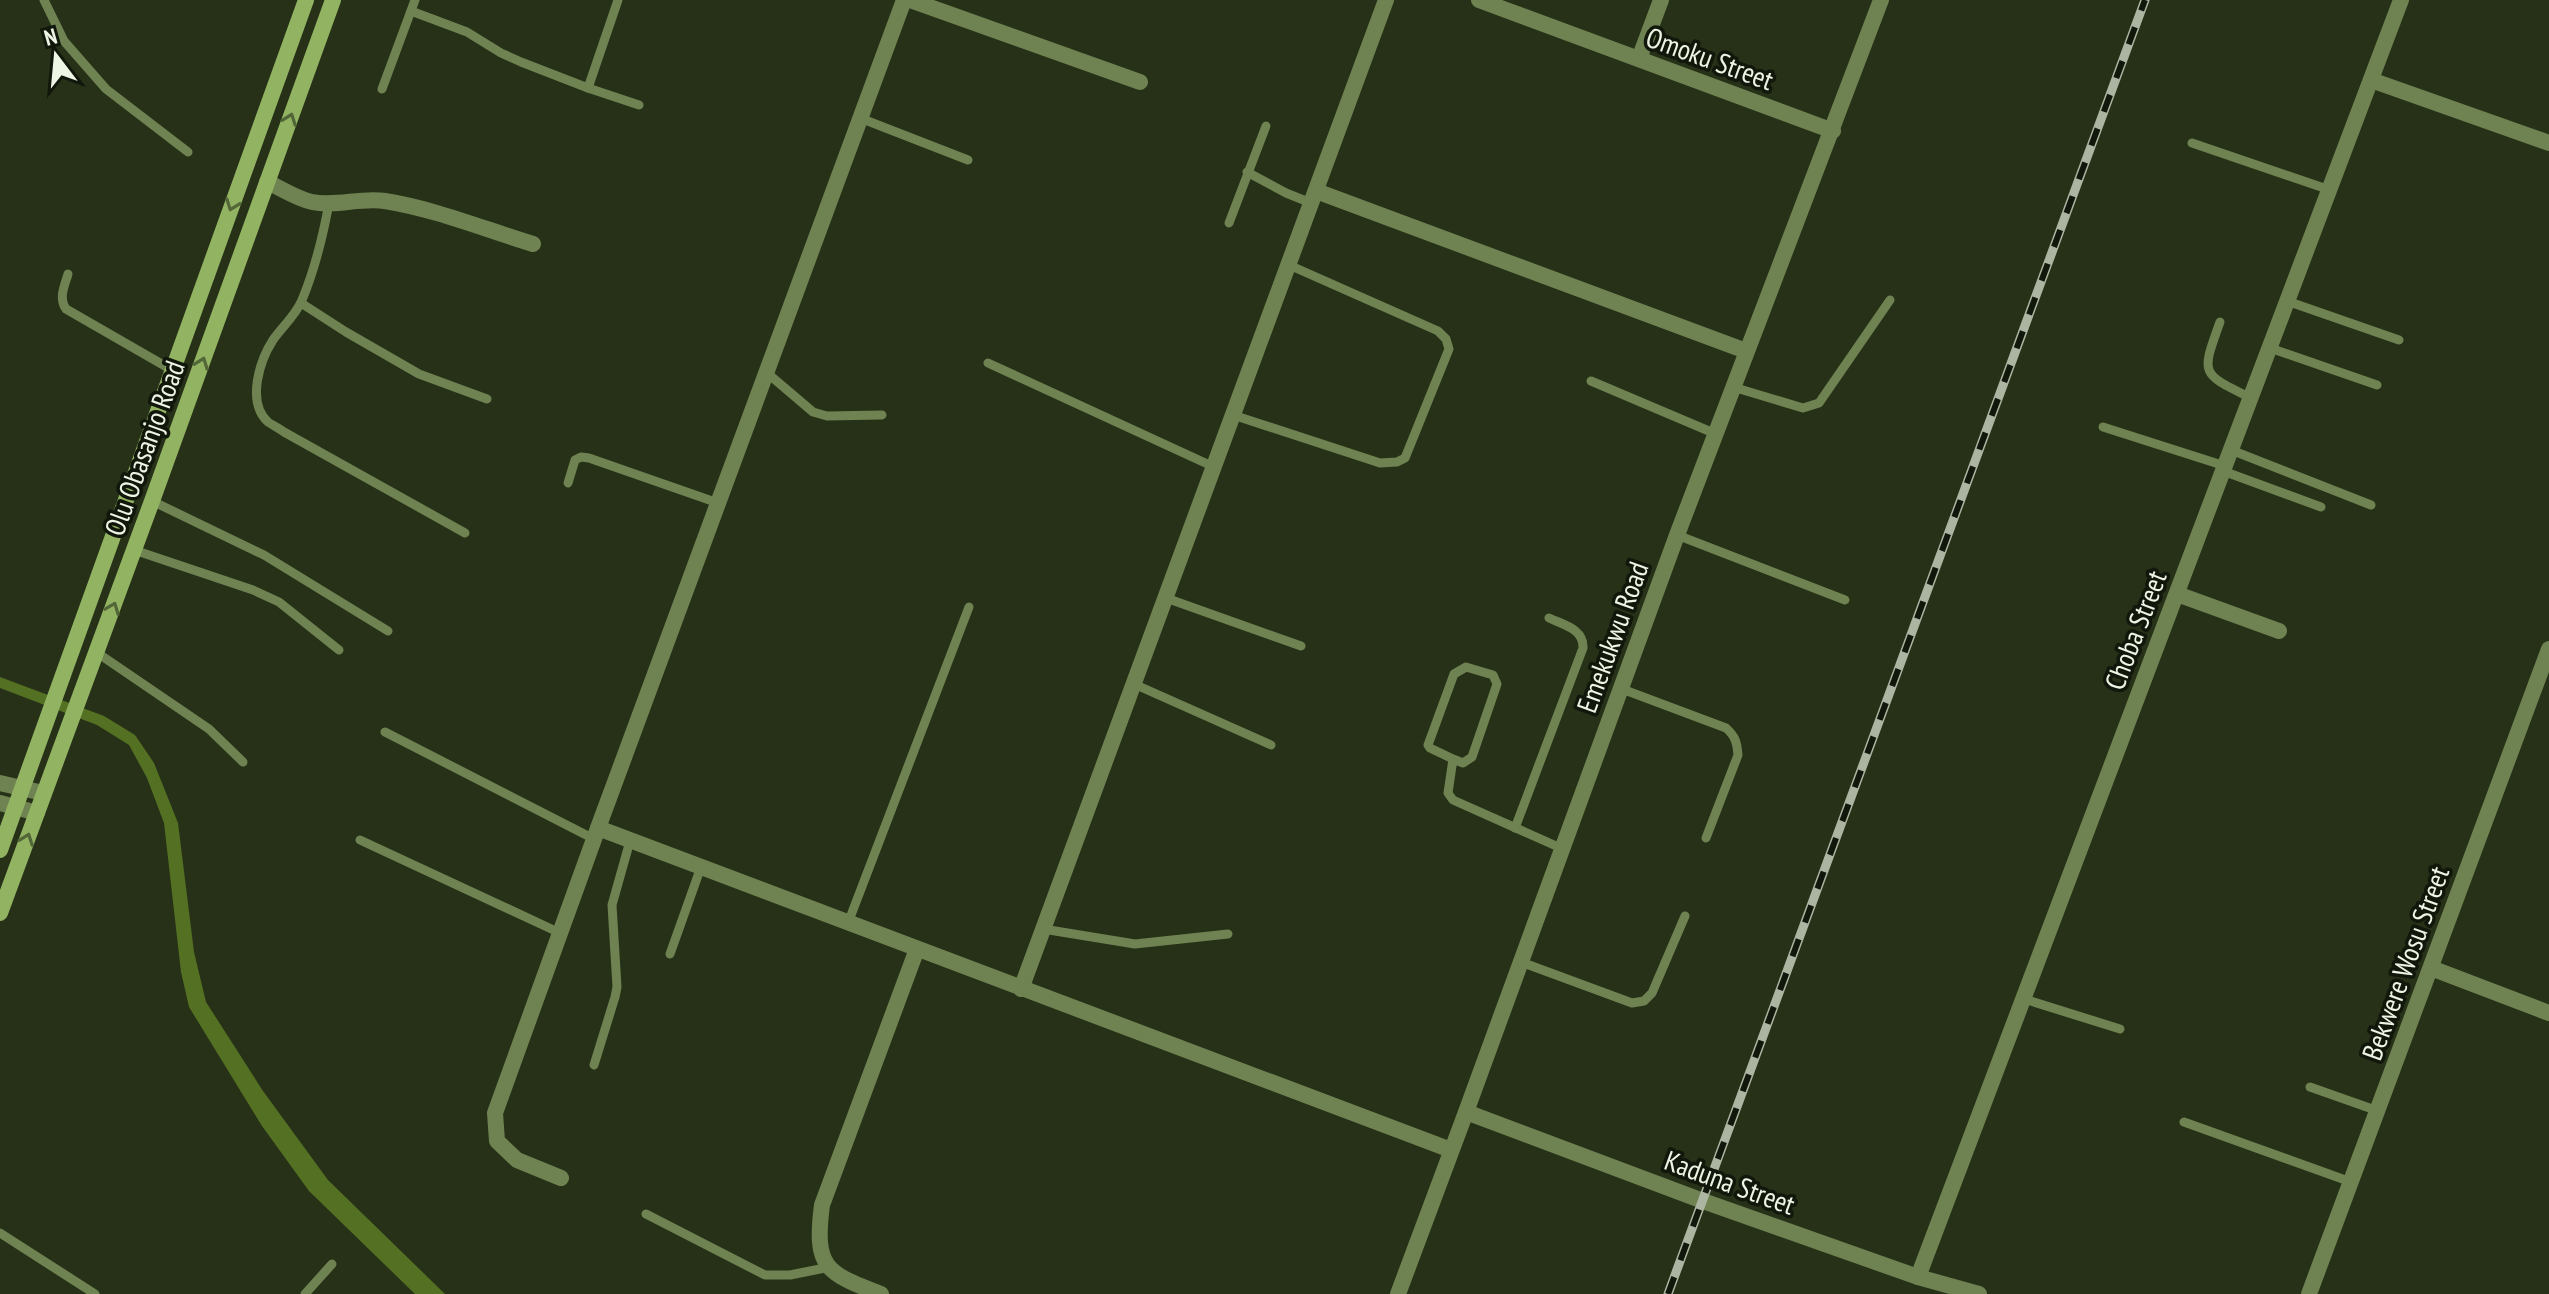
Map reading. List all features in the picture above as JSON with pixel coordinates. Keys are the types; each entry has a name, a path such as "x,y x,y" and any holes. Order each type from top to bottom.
{"main road":[{"name":"Olu Obasanjo Road","path":"0,850 8,805 22,788 65,675 87,604 306,0"},
{"name":"Olu Obasanjo Road","path":"0,913 333,0"}],"street":[{"path":"561,1178 517,1160 497,1141 495,1113 904,0"},
{"path":"910,0 1140,82"},
{"path":"1021,989 1386,0"},
{"name":"Omoku Street","path":"1479,0 1833,131"},
{"path":"1639,59 1661,0"},
{"name":"Emekukwu Road","path":"1398,1294 1677,535 1881,0"},
{"name":"Choba Street","path":"1918,1277 2401,0"},
{"path":"2371,80 2549,143"},
{"path":"267,182 311,202 329,203 362,198 385,200 533,244"},
{"path":"1314,197 1746,351"},
{"path":"2177,594 2279,631"},
{"name":"Bekwere Wosu Street","path":"2309,1294 2549,649"},
{"path":"0,783 43,793"},
{"path":"8,805 37,813"},
{"path":"596,834 630,841 701,867 1451,1150"},
{"path":"881,1294 834,1273 820,1253 818,1237 822,1205 917,949"},
{"path":"2431,968 2549,1013"},
{"name":"Kaduna Street","path":"1466,1112 1703,1201 1918,1277 1979,1294"}],"lane":[{"path":"44,0 64,41 106,89 188,152"},
{"path":"382,89 415,0"},
{"path":"588,88 618,0"},
{"path":"411,11 467,32 501,53 639,105"},
{"path":"860,118 968,160"},
{"path":"1229,223 1266,126"},
{"path":"2192,143 2330,190"},
{"path":"1247,172 1286,193 1314,197"},
{"path":"329,203 323,238 301,303 273,341 260,366 257,387 260,409 266,420 465,533"},
{"path":"1233,415 1380,463 1397,462 1405,458 1449,349 1446,339 1438,331 1289,265"},
{"path":"68,274 62,296 66,309 172,370"},
{"path":"1733,387 1803,408 1819,403 1890,300"},
{"path":"2287,301 2399,340"},
{"path":"301,303 419,374 487,399"},
{"path":"2220,322 2206,362 2209,372 2214,380 2251,398"},
{"path":"2270,348 2377,385"},
{"path":"988,363 1214,467"},
{"path":"766,372 813,412 827,416 882,415"},
{"path":"1591,381 1716,434"},
{"path":"2103,427 2371,505"},
{"path":"568,483 575,460 589,458 718,503"},
{"path":"2227,462 2321,507"},
{"path":"152,501 264,555 388,631"},
{"path":"1677,535 1845,600"},
{"path":"134,550 253,590 279,602 339,650"},
{"path":"1166,598 1301,646"},
{"path":"848,923 969,607"},
{"path":"1515,828 1583,648 1578,632 1549,618"},
{"path":"96,652 209,729 243,762"},
{"path":"1466,667 1493,675 1497,684 1472,757 1463,763 1453,759 1428,745 1454,674 1466,667"},
{"path":"1134,684 1271,745"},
{"path":"1622,689 1726,728 1733,734 1738,755 1706,838"},
{"path":"385,732 596,834"},
{"path":"1453,759 1448,793 1453,800 1563,849"},
{"path":"360,840 560,933"},
{"path":"594,1065 617,987 612,905 630,841"},
{"path":"670,954 701,867"},
{"path":"1521,962 1632,1003 1644,1001 1652,993 1685,916"},
{"path":"1043,929 1135,944 1228,934"},
{"path":"2024,999 2120,1029"},
{"path":"2310,1087 2378,1111"},
{"path":"2184,1122 2351,1182"},
{"path":"646,1214 765,1275 790,1275 830,1267"},
{"path":"0,1233 95,1294"},
{"path":"305,1294 332,1264"}],"shaded area":[{"path":"0,677 104,716 135,735 154,763 178,823 194,952 206,1002 263,1091 328,1180 445,1294 415,1294 309,1191 262,1126 189,1007 181,972 164,823 147,778 129,745 97,725 0,688"}],"railway":[{"path":"1668,1294 2145,0"}]}
